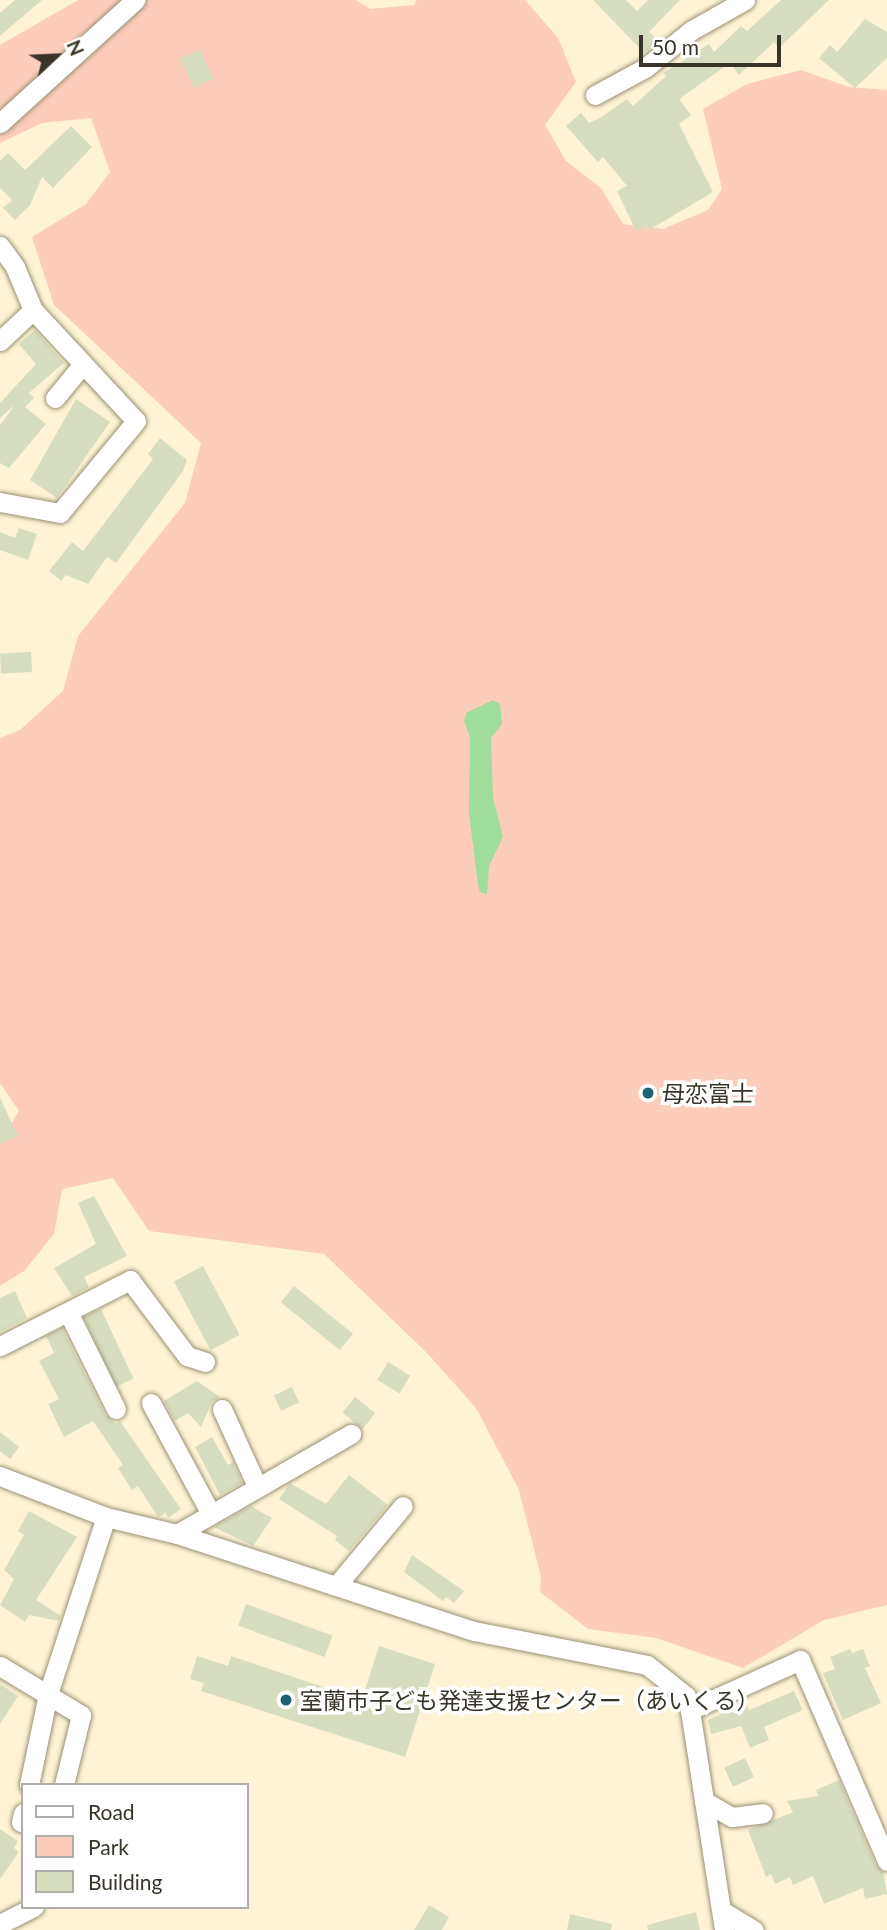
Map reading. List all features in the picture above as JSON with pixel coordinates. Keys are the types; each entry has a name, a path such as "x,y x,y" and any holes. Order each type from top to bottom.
{"street":[{"path":"0,123 135,0"},
{"path":"595,95 645,68 692,30 745,0"},
{"path":"0,246 15,267 33,310 136,421 60,513 0,502"},
{"path":"0,341 33,310"},
{"path":"55,398 83,364"},
{"path":"0,1346 69,1314 130,1280 187,1356 205,1362"},
{"path":"69,1314 116,1409"},
{"path":"151,1403 210,1512"},
{"path":"222,1409 257,1486"},
{"path":"177,1534 210,1512 351,1434"},
{"path":"0,1476 106,1517 177,1534 474,1631 647,1665 686,1696 723,1920 754,1930"},
{"path":"336,1586 403,1506"},
{"path":"29,1783 48,1694 106,1517"},
{"path":"690,1710 800,1660 886,1853"},
{"path":"0,1666 81,1715 64,1783"},
{"path":"705,1801 732,1816 763,1813"},
{"path":"0,1924 30,1909"}],"green space":[{"path":"78,0 356,0 370,9 414,5 417,0 525,0 558,38 576,82 545,125 566,161 601,188 623,224 663,229 708,210 722,189 703,109 747,84 801,70 849,87 887,90 887,1605 824,1620 743,1668 656,1638 588,1629 540,1592 541,1577 519,1490 476,1408 427,1353 324,1254 149,1231 113,1178 62,1189 54,1234 24,1271 0,1286 0,1141 19,1111 0,1083 0,738 20,730 63,691 78,636 185,503 201,443 54,305 32,237 86,204 110,172 91,118 42,123 0,143 0,45"}],"shaded area":[{"path":"493,700 500,704 502,724 491,738 493,797 503,837 489,866 487,894 480,892 478,885 469,813 470,737 464,721 466,713"}],"building":[{"path":"15,0 42,0 0,36 0,13"},
{"path":"593,0 626,0 637,11 648,0 680,0 649,32 659,41 644,53"},
{"path":"781,0 829,0 779,48 774,42 739,75 730,63 679,99 691,115 679,124 713,192 649,230 647,226 636,231 617,191 627,186 603,157 598,162 566,126 581,113 589,123 627,99 633,106 666,76 663,73 709,44 714,52 741,26 747,31"},
{"path":"865,19 887,32 887,58 855,88 819,58 830,45 837,52"},
{"path":"200,50 213,79 194,88 181,59"},
{"path":"71,126 92,147 53,188 42,177 30,205 15,220 3,208 12,200 0,188 0,161 8,153 25,170"},
{"path":"35,330 64,363 29,393 34,398 25,407 46,424 9,468 0,463 0,425 15,405 0,418 0,403 36,364 19,344"},
{"path":"76,399 110,422 57,498 30,480"},
{"path":"160,438 187,460 183,471 116,563 107,557 88,584 66,575 61,581 49,571 72,542 83,551 153,459 148,454"},
{"path":"19,528 37,534 28,560 0,550 0,532 15,538"},
{"path":"31,652 32,672 1,674 0,654"},
{"path":"0,1098 18,1136 0,1144"},
{"path":"94,1196 127,1256 84,1277 89,1287 72,1296 54,1268 96,1244 78,1203"},
{"path":"203,1266 240,1335 210,1350 174,1281"},
{"path":"294,1286 353,1334 340,1350 281,1302"},
{"path":"15,1291 27,1318 0,1332 0,1298"},
{"path":"101,1309 134,1379 116,1387 84,1317"},
{"path":"62,1328 105,1414 116,1424 120,1421 181,1509 168,1518 166,1513 158,1517 138,1486 132,1490 118,1468 123,1465 93,1421 64,1437 48,1404 59,1399 39,1361 54,1353 46,1336"},
{"path":"388,1362 410,1375 399,1393 377,1380"},
{"path":"197,1381 220,1397 212,1402 201,1427 188,1413 175,1421 164,1401"},
{"path":"292,1387 299,1402 281,1411 274,1395"},
{"path":"355,1397 375,1413 363,1429 342,1413"},
{"path":"0,1432 19,1447 10,1459 0,1451"},
{"path":"212,1437 228,1465 233,1462 242,1483 220,1495 195,1447"},
{"path":"349,1475 388,1505 349,1551 335,1540 337,1536 279,1499 290,1483 326,1504"},
{"path":"251,1506 272,1518 253,1546 214,1527"},
{"path":"29,1511 77,1537 36,1600 61,1616 59,1621 29,1615 25,1622 0,1605 14,1579 4,1570 24,1535 18,1531"},
{"path":"412,1555 464,1591 454,1603 446,1597 443,1601 404,1572"},
{"path":"246,1604 332,1635 325,1657 238,1626"},
{"name":"室蘭市子ども発達支援センター（あいくる）","path":"379,1646 435,1664 405,1757 201,1691 204,1683 190,1679 197,1656 228,1666 231,1656 324,1687 322,1694 360,1706"},
{"path":"850,1649 852,1653 863,1649 870,1666 865,1668 881,1703 843,1720 823,1673 835,1669 830,1657"},
{"path":"0,1684 18,1696 0,1724"},
{"path":"794,1691 803,1710 764,1727 769,1740 750,1748 741,1726 711,1734 708,1720 746,1703 749,1710"},
{"path":"745,1758 754,1777 733,1787 724,1768"},
{"path":"839,1780 876,1866 883,1872 887,1894 865,1899 863,1888 824,1904 813,1876 793,1885 790,1877 775,1884 771,1874 766,1877 748,1830 793,1812 787,1801 818,1796 816,1790"},
{"path":"0,1829 18,1841 14,1848 19,1852 0,1879"},
{"path":"429,1905 449,1917 442,1930 414,1930"},
{"path":"696,1912 700,1930 648,1930 647,1925"},
{"path":"570,1914 612,1924 611,1930 567,1930"}],"place":[{"name":"母恋富士","path":"648,1093"},
{"name":"室蘭市子ども発達支援センター（あいくる）","path":"286,1700"}]}
